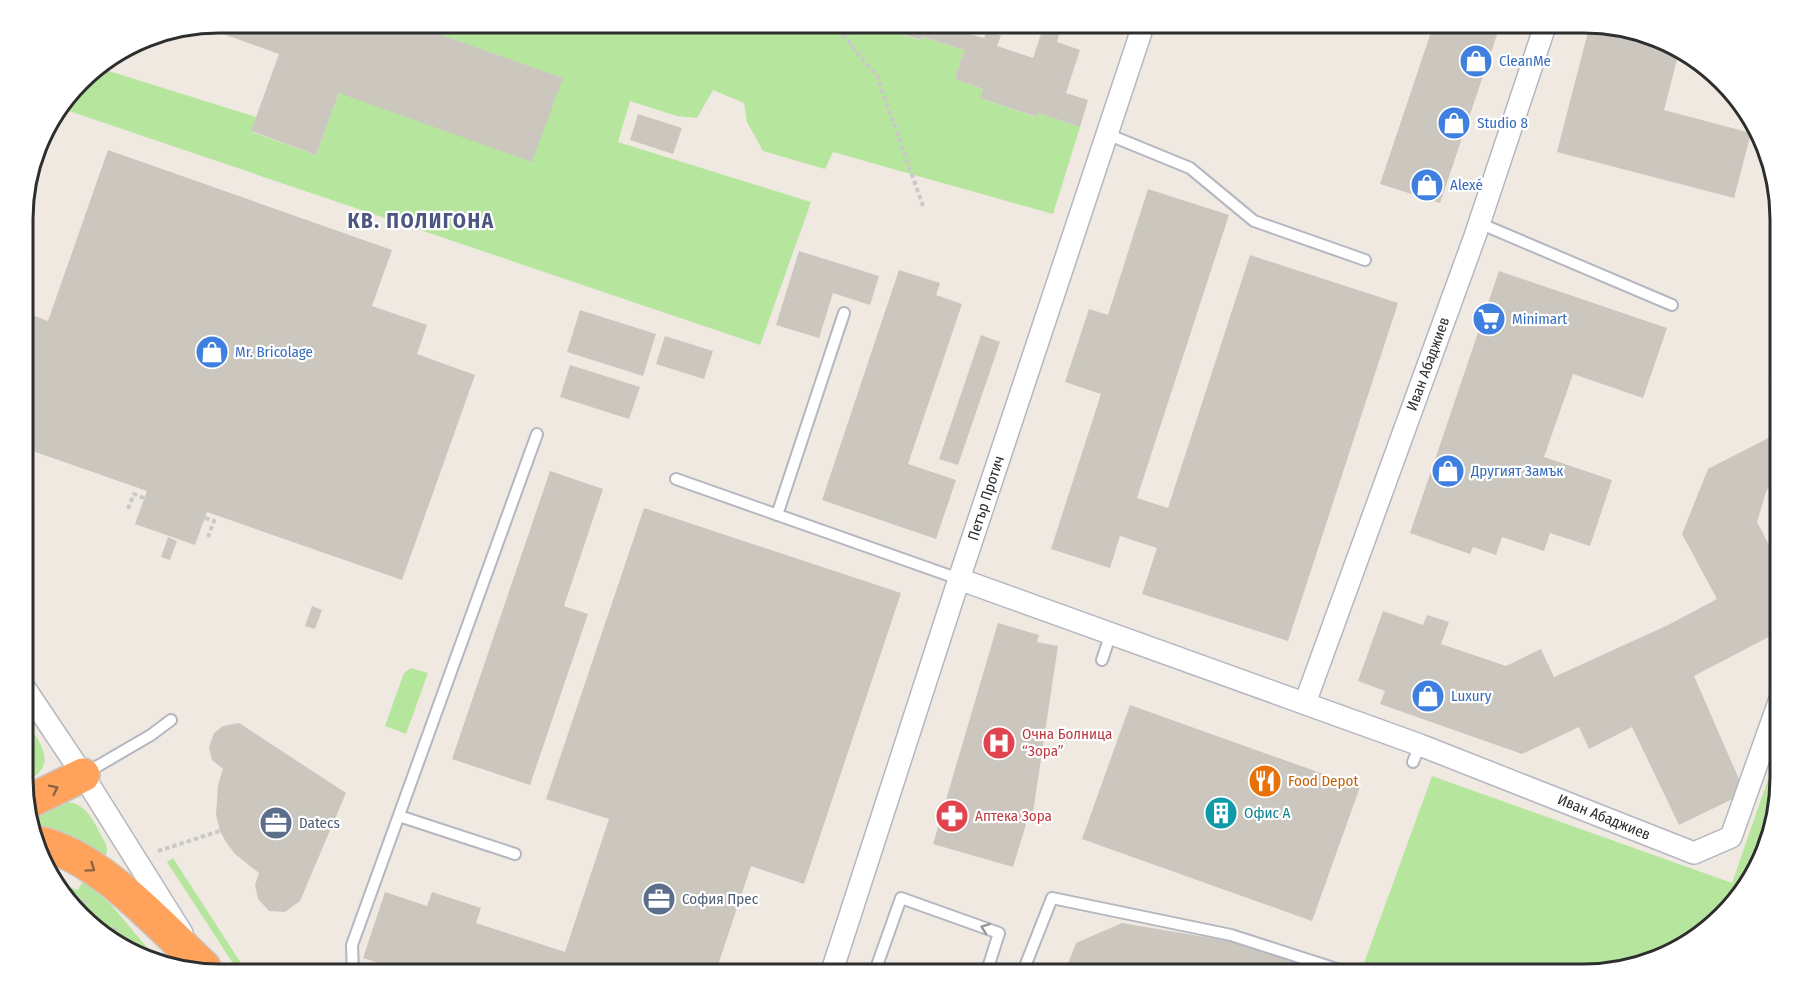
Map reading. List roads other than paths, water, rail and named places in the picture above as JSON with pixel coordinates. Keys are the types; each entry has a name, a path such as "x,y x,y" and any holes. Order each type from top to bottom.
{"highway":[{"path":"35,799 83,775"},
{"path":"46,845 74,856 114,884 198,962"}],"street":[{"name":"Петър Протич","path":"834,964 1140,33"},
{"name":"Иван Абаджиев","path":"1305,703 1479,223 1542,33"},
{"name":"Иван Абаджиев","path":"959,579 1305,703 1417,754 1694,853 1731,837 1770,727"},
{"path":"33,700 83,775 201,962"}],"lane":[{"path":"1107,134 1191,168 1254,221 1365,260"},
{"path":"1479,223 1672,305"},
{"path":"777,515 844,313"},
{"path":"353,964 352,945 537,434"},
{"path":"676,479 959,579"},
{"path":"1102,660 1111,633"},
{"path":"83,775 151,735 171,720"},
{"path":"399,816 515,854"},
{"path":"878,964 901,898 999,933 989,964"},
{"path":"1026,964 1052,898 1231,935 1321,964"}],"place":[{"name":"CleanMe","path":"1476,61"},
{"name":"Studio 8","path":"1454,123"},
{"name":"Alexé","path":"1427,185"},
{"name":"Minimart","path":"1489,319"},
{"name":"Mr. Bricolage","path":"212,352"},
{"name":"Другият Замък","path":"1448,471"},
{"name":"Luxury","path":"1428,696"},
{"name":"Очна Болница “Зора”","path":"999,743"},
{"name":"Food Depot","path":"1265,781"},
{"name":"Офис А","path":"1221,813"},
{"name":"Аптека Зора","path":"952,816"},
{"name":"Datecs","path":"276,823"},
{"name":"София Прес","path":"659,899"}],"district":[{"name":"КВ. ПОЛИГОНА","path":"421,221"}]}
